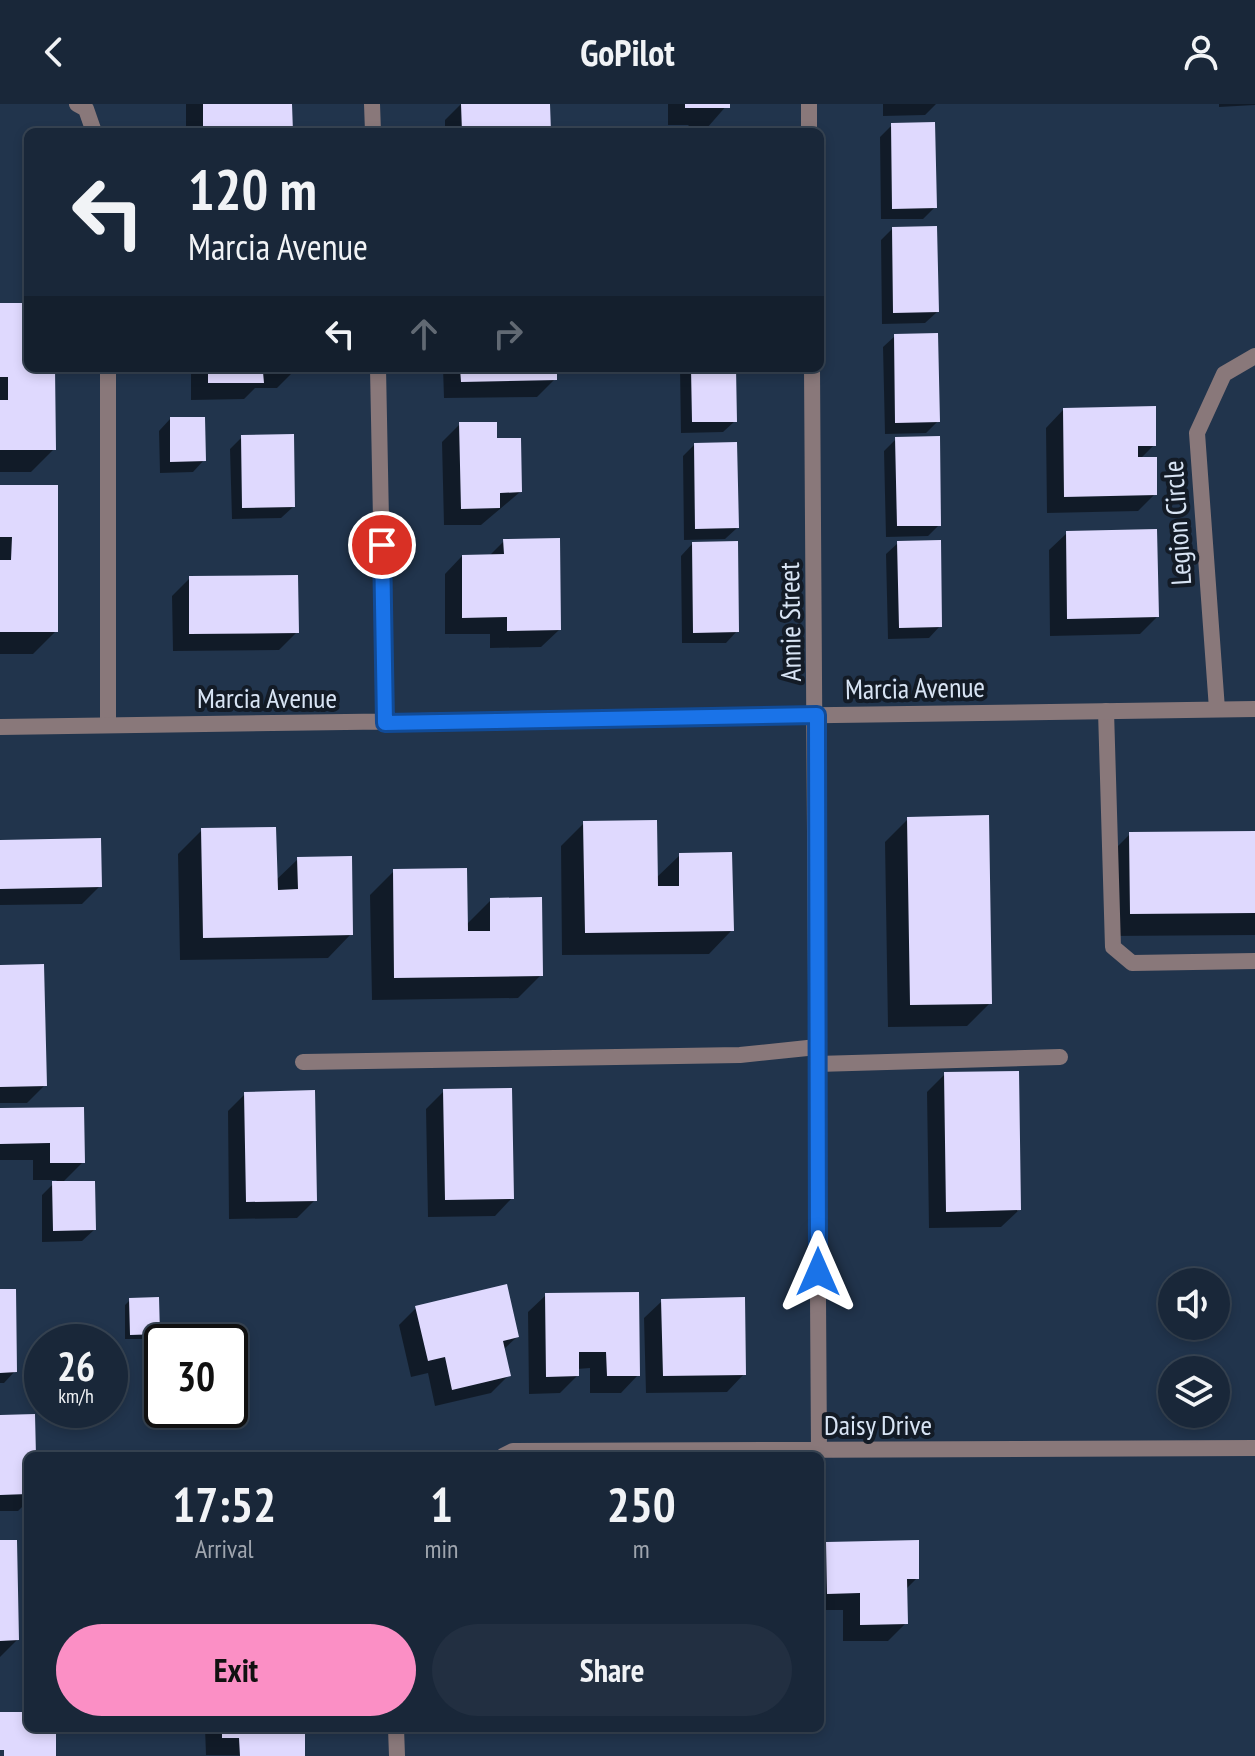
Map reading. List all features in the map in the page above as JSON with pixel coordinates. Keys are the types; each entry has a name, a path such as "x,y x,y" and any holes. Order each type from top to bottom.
{"street":[{"path":"77,104 86,109 93,128"},
{"path":"372,104 373,128"},
{"path":"809,104 809,128"},
{"name":"Legion Circle","path":"1217,709 1197,433 1224,374 1255,356"},
{"path":"108,372 108,725"},
{"path":"378,372 385,723"},
{"name":"Annie Street","path":"812,372 817,715 819,1451"},
{"name":"Marcia Avenue","path":"0,727 1255,709"},
{"path":"1106,711 1113,947 1132,963 1255,961"},
{"path":"303,1062 740,1055 1060,1057"},
{"name":"Daisy Drive","path":"511,1452 1255,1448"},
{"path":"396,1732 397,1756"}],"building":[{"path":"203,104 292,104 293,128 203,128"},
{"path":"461,104 550,104 551,128 462,128"},
{"path":"685,104 730,104 730,108 685,108"},
{"path":"935,122 937,208 892,209 891,123"},
{"path":"730,126 730,128 684,128"},
{"path":"937,226 939,312 893,313 892,227"},
{"path":"0,303 24,303 24,372 55,372 56,450 0,450 0,400 8,400 8,377 0,377"},
{"path":"938,333 940,422 895,423 894,334"},
{"path":"208,372 263,372 264,383 208,383"},
{"path":"460,372 557,372 557,380 461,382"},
{"path":"691,372 736,372 737,422 692,422"},
{"path":"1156,406 1156,446 1138,446 1138,457 1157,457 1157,495 1064,497 1063,408"},
{"path":"170,417 205,417 206,461 170,462"},
{"path":"459,422 497,422 497,438 521,438 522,492 500,493 500,508 461,509"},
{"path":"294,434 295,507 242,508 241,435"},
{"path":"940,436 941,526 897,526 895,437"},
{"path":"737,442 739,528 695,529 694,443"},
{"path":"0,485 58,485 58,632 0,632 0,560 11,560 12,537 0,537"},
{"path":"1157,529 1159,617 1067,619 1066,531"},
{"path":"560,538 561,630 507,631 507,617 462,618 462,555 504,554 503,539"},
{"path":"941,540 942,627 899,628 897,541"},
{"path":"738,541 739,632 693,633 692,542"},
{"path":"298,575 299,633 189,634 189,576"},
{"path":"989,815 992,1004 910,1005 907,817"},
{"path":"657,820 658,886 679,886 679,853 732,852 734,931 585,933 583,821"},
{"path":"276,827 278,890 298,889 297,857 352,856 353,935 203,938 201,828"},
{"path":"1255,831 1255,913 1130,914 1129,832"},
{"path":"101,838 102,887 0,889 0,840"},
{"path":"467,868 468,931 490,931 490,898 542,897 543,976 394,978 393,869"},
{"path":"44,964 47,1086 0,1087 0,965"},
{"path":"1019,1071 1021,1210 946,1212 944,1072"},
{"path":"512,1088 514,1199 445,1200 443,1089"},
{"path":"315,1090 317,1201 246,1202 244,1092"},
{"path":"84,1107 85,1163 50,1163 50,1143 0,1144 0,1108"},
{"path":"52,1181 95,1181 96,1230 53,1231"},
{"path":"507,1284 519,1337 503,1341 511,1376 452,1390 445,1357 428,1361 415,1306"},
{"path":"0,1289 16,1289 17,1372 0,1373"},
{"path":"639,1292 640,1376 607,1376 606,1352 579,1352 579,1376 546,1377 545,1293"},
{"path":"159,1297 160,1324 144,1324 144,1335 130,1335 129,1298"},
{"path":"745,1297 746,1375 663,1376 661,1299"},
{"path":"24,1414 24,1428 35,1428 36,1452 24,1452 24,1494 0,1495 0,1415"},
{"path":"0,1540 17,1540 19,1640 0,1641"},
{"path":"919,1540 919,1579 907,1579 908,1624 860,1625 860,1593 827,1594 826,1542"},
{"path":"0,1712 24,1712 24,1732 56,1732 56,1756 4,1756 4,1750 0,1750"},
{"path":"222,1732 305,1732 305,1756 240,1756 239,1738 222,1738"}],"route":[{"path":"382,545 385,723 817,715 818,1272"}]}
